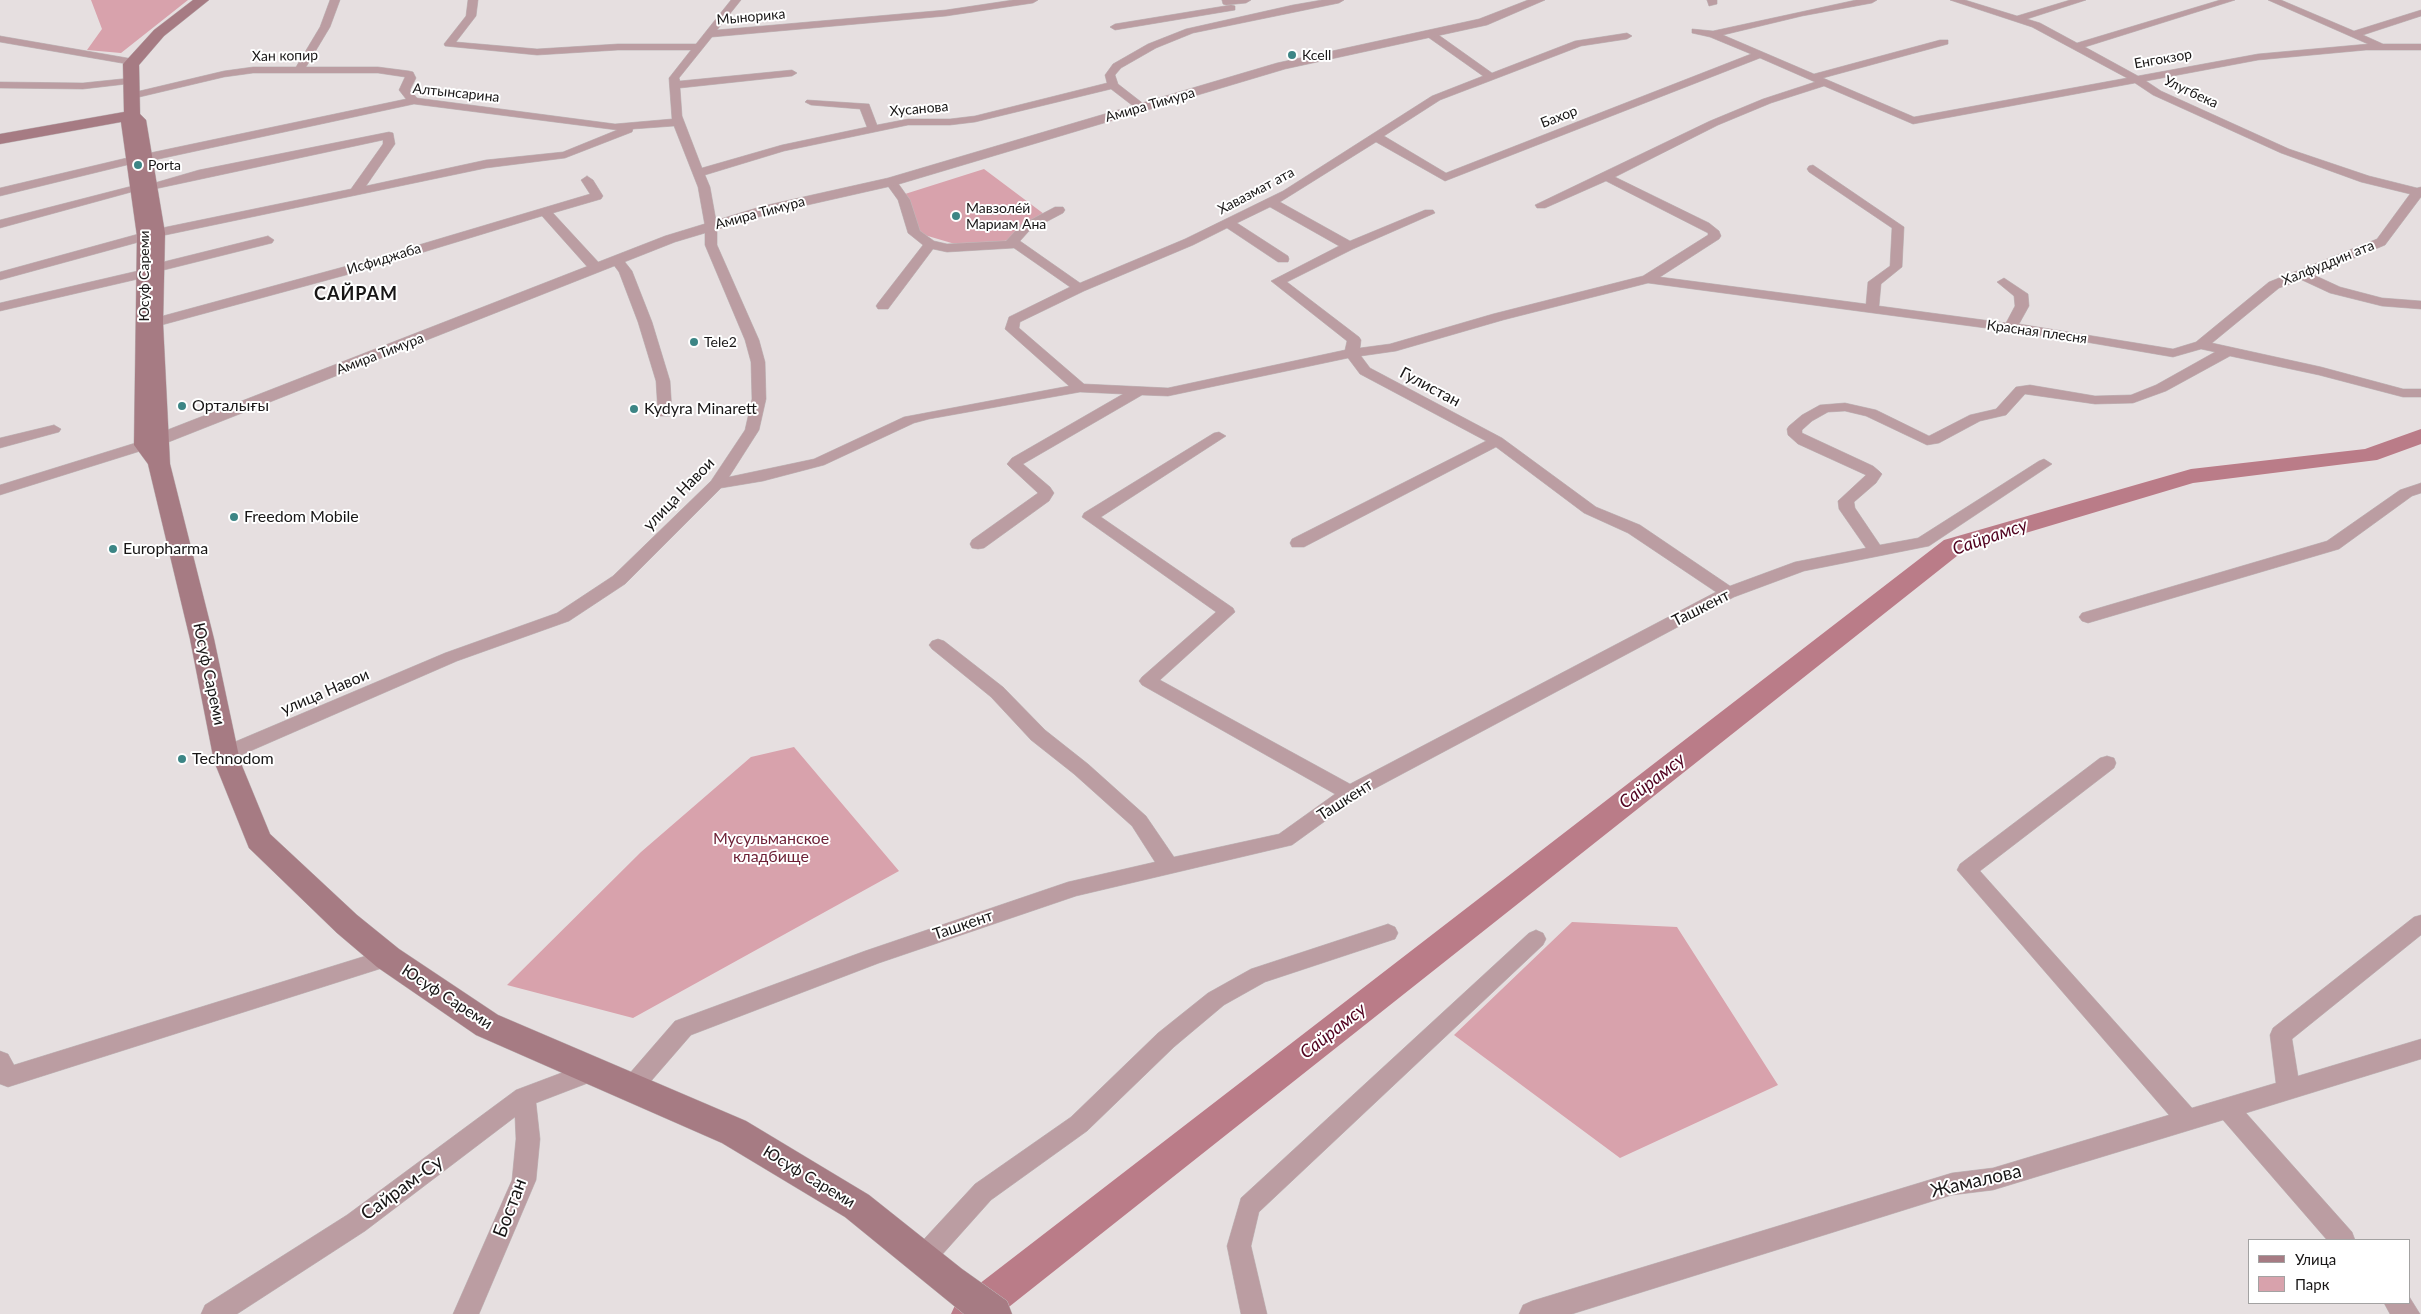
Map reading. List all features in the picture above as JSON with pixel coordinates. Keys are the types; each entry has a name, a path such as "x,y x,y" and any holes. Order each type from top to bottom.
{"main road":[{"path":"133,62 159,33 202,0"},
{"name":"Юсуф Сареми","path":"133,62 131,64 131,98 138,120 140,159 151,234 155,450"},
{"path":"0,139 131,98"},
{"name":"Юсуф Сареми","path":"151,270 144,328 155,450 202,639 225,754 259,840 347,924 388,958 487,1025 734,1132 858,1206 949,1281 994,1314"}],"street":[{"path":"299,70 324,26 335,0"},
{"path":"472,0 471,16 449,44 537,52 618,47 699,47"},
{"path":"736,0 674,78 674,85 792,73"},
{"name":"Мынорика","path":"709,34 946,13 1033,0"},
{"path":"1115,27 1246,0"},
{"path":"1140,107 1113,85 1110,75 1117,66 1152,46 1190,31 1339,0"},
{"name":"Амира Тимура","path":"0,490 155,450 670,239 768,209 891,182 1282,66 1483,22 1539,0"},
{"path":"1713,34 1802,13 1872,0"},
{"name":"Улугбека","path":"1955,0 2036,26 2191,109 2294,154 2365,179 2420,192"},
{"path":"2017,19 2081,0"},
{"path":"2076,46 2230,0"},
{"path":"2272,0 2355,34 2381,47"},
{"path":"1227,3 1242,19"},
{"path":"2355,34 2421,13"},
{"path":"1696,31 1713,34 1823,83"},
{"path":"1429,33 1491,77"},
{"name":"Хавазмат ата","path":"1080,388 1012,329 1014,320 1078,288 1189,242 1287,194 1436,98 1579,43 1627,36"},
{"path":"0,39 133,62"},
{"path":"1811,78 1944,42"},
{"name":"Енгокзор","path":"1823,83 1913,121 2048,98 2135,79 2258,58 2381,47 2421,46"},
{"name":"Бахор","path":"1375,136 1445,177 1758,55"},
{"name":"Хан копир","path":"0,85 83,86 131,98 224,74 253,70 378,70 409,74 411,78 404,90 414,101"},
{"path":"1541,205 1606,177 1714,124 1767,101 1823,83"},
{"name":"улица Навои","path":"225,754 451,657 563,616 619,580 716,484 752,430 759,398 758,362 754,348 711,245 712,226 704,187 678,122 674,85"},
{"name":"Хусанова","path":"698,173 782,148 908,122 950,122 975,119 1113,85"},
{"name":"Алтынсарина","path":"0,192 140,159 414,101 615,127 678,122"},
{"path":"812,102 865,106 873,130"},
{"path":"0,276 151,234 486,164 566,156 638,126"},
{"path":"0,224 199,174 389,136 389,144 355,192"},
{"path":"1813,169 1898,227 1896,268 1875,282 1872,309"},
{"path":"716,484 763,476 820,462 918,417 1080,388 1168,392 1352,354 1391,348 1498,317 1648,279 1715,236 1713,231 1705,226 1606,177"},
{"name":"Исфиджаба","path":"153,324 363,266 597,196 587,180"},
{"path":"891,182 904,200 914,233 930,244 947,248 1017,244 1078,288"},
{"name":"Халфуддин ата","path":"2201,344 2274,284 2303,275 2382,242 2420,192"},
{"path":"1270,202 1349,246"},
{"path":"1010,244 1025,228 1059,210"},
{"path":"544,211 596,268"},
{"name":"Гулистан","path":"1429,213 1349,246 1278,280 1354,340 1352,354 1364,371 1497,441 1590,510 1634,529 1728,593"},
{"path":"1228,222 1283,259"},
{"path":"0,307 268,240"},
{"path":"883,306 930,244"},
{"path":"616,260 630,283 648,330 663,381 665,413"},
{"path":"2303,275 2335,290 2382,302 2421,305"},
{"name":"Красная плесня","path":"1648,279 2010,328 2173,353 2201,344 2403,393 2421,393"},
{"path":"2004,282 2021,294 2022,306 2010,328"},
{"path":"1876,552 1864,530 1847,509 1846,501 1871,480 1874,474 1868,469 1795,435 1794,429 1807,418 1825,408 1845,407 1871,413 1927,440 1934,440 1975,418 2000,412 2021,390 2030,388 2095,400 2133,399 2161,388 2230,350"},
{"path":"978,544 1043,498 1046,493 1045,490 1019,469 1015,464 1017,461 1140,391"},
{"path":"0,443 54,429"},
{"path":"1219,436 1090,518 1227,612 1148,681 1350,793"},
{"path":"1298,544 1497,441"},
{"name":"Ташкент","path":"632,1088 683,1028 981,919 1074,888 1285,840 1350,793 1728,593 1801,566 1923,542 2044,464"},
{"path":"2088,617 2333,545 2406,493 2421,488"},
{"path":"938,645 996,692 1038,734 1082,769 1139,822 1169,866"},
{"path":"2107,763 1967,870 2188,1120"},
{"path":"2288,1089 2281,1035 2421,923"},
{"path":"923,1258 983,1192 1079,1124 1166,1040 1216,999 1258,975 1388,933"},
{"path":"1254,1314 1239,1246 1249,1206 1536,939"},
{"path":"0,1061 8,1077 388,958"},
{"name":"Жамалова","path":"1532,1314 1952,1184 1993,1179 2421,1049"},
{"name":"Сайрам-Су","path":"214,1314 356,1223 524,1097 593,1071"},
{"name":"Бостан","path":"466,1314 524,1180 528,1139 524,1097"},
{"path":"2227,1108 2341,1239"},
{"path":"2398,1304 2407,1314"}],"green space":[{"path":"91,0 188,0 121,53 87,50 102,29"},
{"path":"984,169 1044,214 1004,242 955,244 921,234 905,194"},
{"name":"Мусульманское кладбище","path":"794,747 899,871 633,1018 507,985 641,852 751,757"},
{"path":"1572,922 1677,927 1778,1085 1620,1158 1454,1035"}],"waterway":[{"name":"Сайрамсу","path":"970,1314 1953,546 2191,476 2369,455 2421,436"}],"place":[{"name":"Kcell","path":"1292,55"},
{"name":"Porta","path":"138,165"},
{"name":"Мавзоле́й Мариам Ана","path":"956,216"},
{"name":"Tele2","path":"694,342"},
{"name":"Орталығы","path":"182,406"},
{"name":"Kydyra Minarett","path":"634,409"},
{"name":"Freedom Mobile","path":"234,517"},
{"name":"Europharma","path":"113,549"},
{"name":"Technodom","path":"182,759"}],"district":[{"name":"САЙРАМ","path":"356,294"}]}
